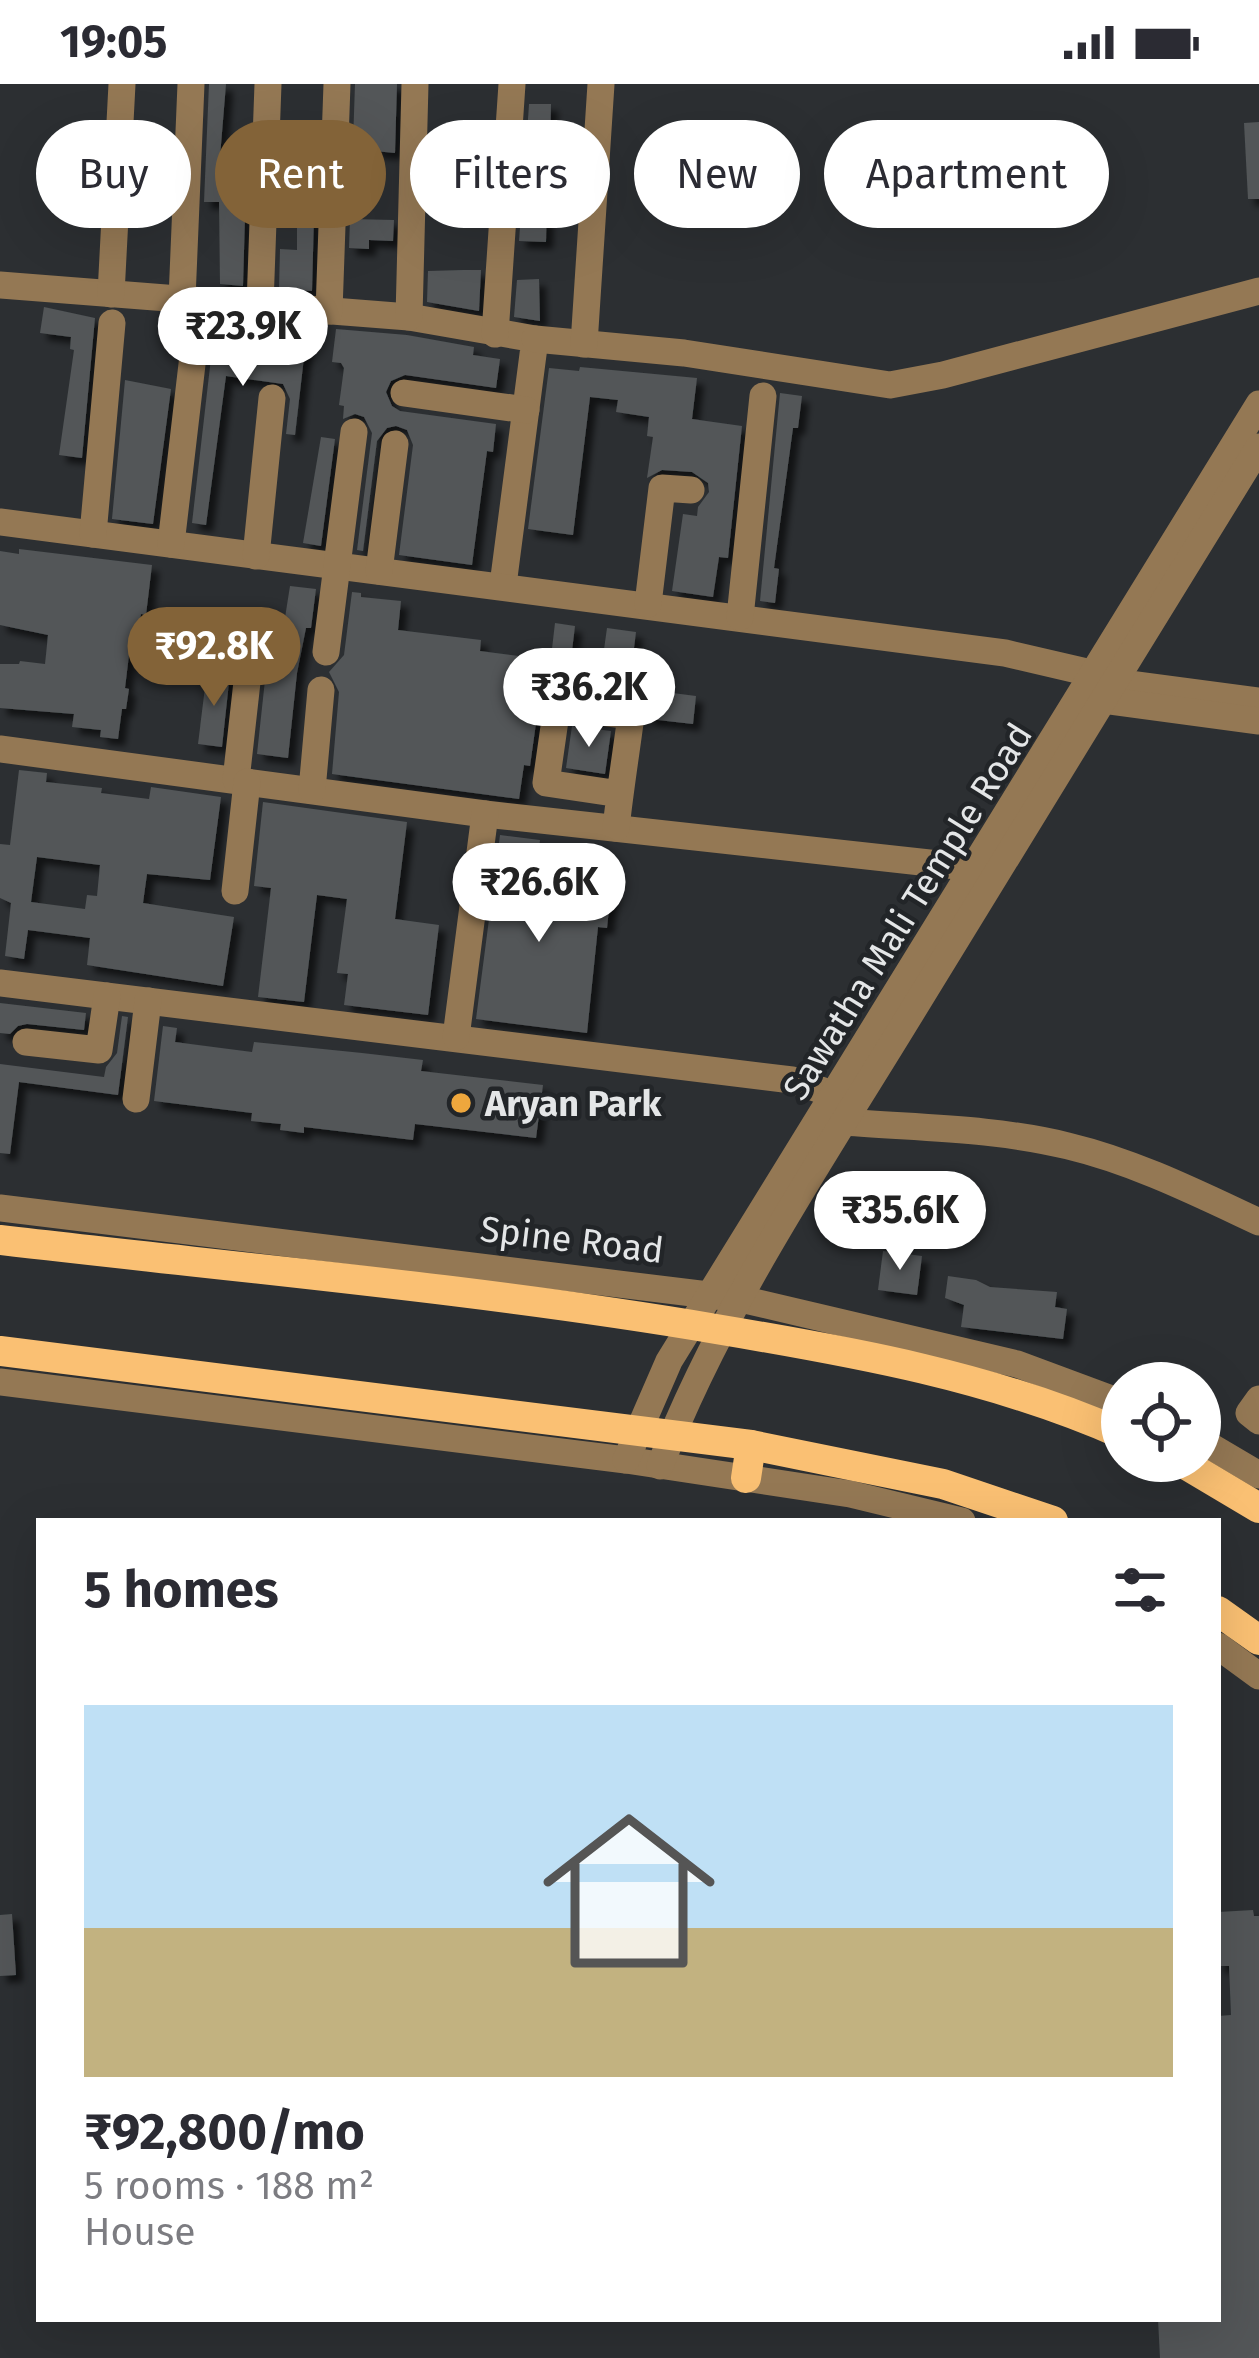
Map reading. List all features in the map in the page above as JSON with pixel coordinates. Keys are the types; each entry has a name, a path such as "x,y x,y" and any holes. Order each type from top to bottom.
{"main road":[{"name":"Spine Road","path":"0,1240 620,1312 909,1367 1010,1391 1101,1424"},
{"path":"0,1352 751,1444 943,1484 1041,1516"},
{"path":"746,1478 751,1444"},
{"path":"1215,1482 1259,1508"},
{"path":"1221,1613 1259,1640"}],"street":[{"path":"111,294 122,84"},
{"path":"182,299 191,84"},
{"path":"260,305 268,84"},
{"path":"329,311 337,84"},
{"path":"410,317 415,84"},
{"path":"495,334 512,84"},
{"path":"584,344 602,84"},
{"path":"0,285 410,317 495,334 684,353 890,385 1259,291"},
{"path":"93,534 112,323"},
{"path":"171,544 196,330"},
{"path":"503,585 535,339"},
{"path":"404,393 526,410"},
{"path":"740,617 763,396"},
{"path":"256,556 272,398"},
{"name":"Sawatha Mali Temple Road","path":"626,1460 669,1361 709,1294 840,1108 1099,687 1259,404"},
{"path":"326,652 354,433"},
{"path":"379,571 395,444"},
{"name":"Sawatha Mali Temple Road","path":"660,1466 840,1108 975,868 1259,447"},
{"path":"640,603 662,488 691,490"},
{"path":"0,522 1005,653 1099,687 1259,721"},
{"path":"639,548 640,603"},
{"path":"235,891 248,673"},
{"path":"1099,687 1259,701"},
{"path":"312,790 321,690"},
{"path":"0,749 485,814 975,868"},
{"path":"616,828 620,794"},
{"path":"456,1037 485,814"},
{"path":"0,983 791,1080 840,1108 1067,1145 1127,1163 1259,1222"},
{"path":"26,1042 100,1050 107,996"},
{"path":"136,1100 148,1001"},
{"name":"Spine Road","path":"0,1208 709,1294 1017,1364 1101,1395"},
{"path":"0,1382 626,1460 850,1494 950,1518"},
{"path":"1259,1400 1249,1413 1259,1421"},
{"path":"1221,1452 1259,1475"},
{"path":"1221,1648 1259,1676"}],"building":[{"path":"209,84 226,84 223,120 215,120 215,202 204,202"},
{"path":"355,84 397,84 395,153 386,152 386,120 354,120"},
{"path":"529,104 551,104 551,120 528,120"},
{"path":"1259,122 1259,199 1248,199 1244,123"},
{"path":"386,220 394,220 393,241 369,240 369,249 349,248 350,228 386,228"},
{"path":"219,228 245,228 243,286 220,284"},
{"path":"297,228 314,228 312,291 279,289 280,249 297,250"},
{"path":"520,228 546,228 546,242 519,241"},
{"path":"481,270 479,311 427,302 428,271"},
{"path":"539,279 540,321 514,317 517,280"},
{"path":"44,307 95,318 82,458 59,455 74,350 70,349 71,337 40,333"},
{"path":"210,320 235,322 234,331 306,340 295,435 286,434 290,399 283,384 226,376 206,525 192,523 214,332"},
{"path":"336,329 474,347 473,355 500,359 496,388 405,375 391,381 386,392 400,411 496,424 493,452 487,451 472,565 399,555 413,445 407,430 396,426 387,428 377,441 363,551 357,550 372,433 364,417 355,414 343,419 344,406 339,405 344,368 332,362"},
{"path":"580,367 697,378 692,419 742,426 728,558 719,557 713,597 672,591 683,514 697,516 709,492 708,483 692,472 662,470 647,478 653,437 647,436 649,417 616,412 618,400 590,397 573,535 528,529 549,368 579,371"},
{"path":"125,380 171,389 153,524 112,519"},
{"path":"780,393 802,396 798,428 793,428 774,568 779,569 775,603 760,601"},
{"path":"321,437 335,439 321,546 303,543"},
{"path":"19,549 152,565 146,615 141,614 137,640 131,639 125,688 129,689 118,739 100,737 101,730 72,727 74,714 0,708 0,664 45,664 48,635 0,625 0,551 19,554"},
{"path":"290,586 316,589 311,628 306,628 297,673 288,758 257,754 265,680 275,681"},
{"path":"352,592 401,601 398,630 481,640 480,651 519,656 518,662 550,666 555,623 575,626 570,667 601,671 607,628 636,632 634,688 696,696 693,724 649,719 647,708 633,698 551,689 539,702 530,766 524,765 519,799 332,774 339,692 329,672 344,655"},
{"path":"207,671 230,673 222,747 198,744"},
{"path":"572,726 611,731 605,774 566,768"},
{"path":"19,770 47,773 46,782 102,788 101,793 149,799 151,787 221,797 210,880 147,874 143,903 234,917 223,986 87,965 90,938 28,930 24,959 5,956 11,903 0,898 0,844 10,845","holes":["37,857 100,865 97,896 87,895 85,909 31,902"]},
{"path":"263,802 407,822 395,919 439,925 428,1015 344,1005 348,974 337,973 347,899 317,895 304,1002 258,997 271,888 254,886"},
{"path":"500,835 540,840 535,884 611,891 607,928 598,927 587,1033 476,1019"},
{"path":"0,1003 86,1013 84,1030 27,1024 10,1034 0,1033"},
{"path":"122,1016 128,1017 118,1095 19,1082 10,1154 0,1153 0,1064 104,1077 117,1053"},
{"path":"163,1026 177,1028 175,1042 252,1052 254,1042 423,1060 421,1071 543,1085 536,1138 415,1124 413,1140 304,1127 304,1133 280,1130 281,1124 251,1121 252,1113 154,1101"},
{"path":"883,1251 922,1256 917,1295 878,1290"},
{"path":"948,1276 990,1287 1057,1292 1055,1307 1067,1309 1063,1339 961,1327 964,1305 945,1298"},
{"path":"1253,1910 1259,1916 1259,2358 1160,2358 1158,2322 1221,2322 1221,2016 1231,2015 1229,1966 1221,1966 1221,1912"},
{"path":"12,1914 16,1975 0,1976 0,1915"}],"place":[{"name":"Aryan Park","path":"461,1103"}]}
